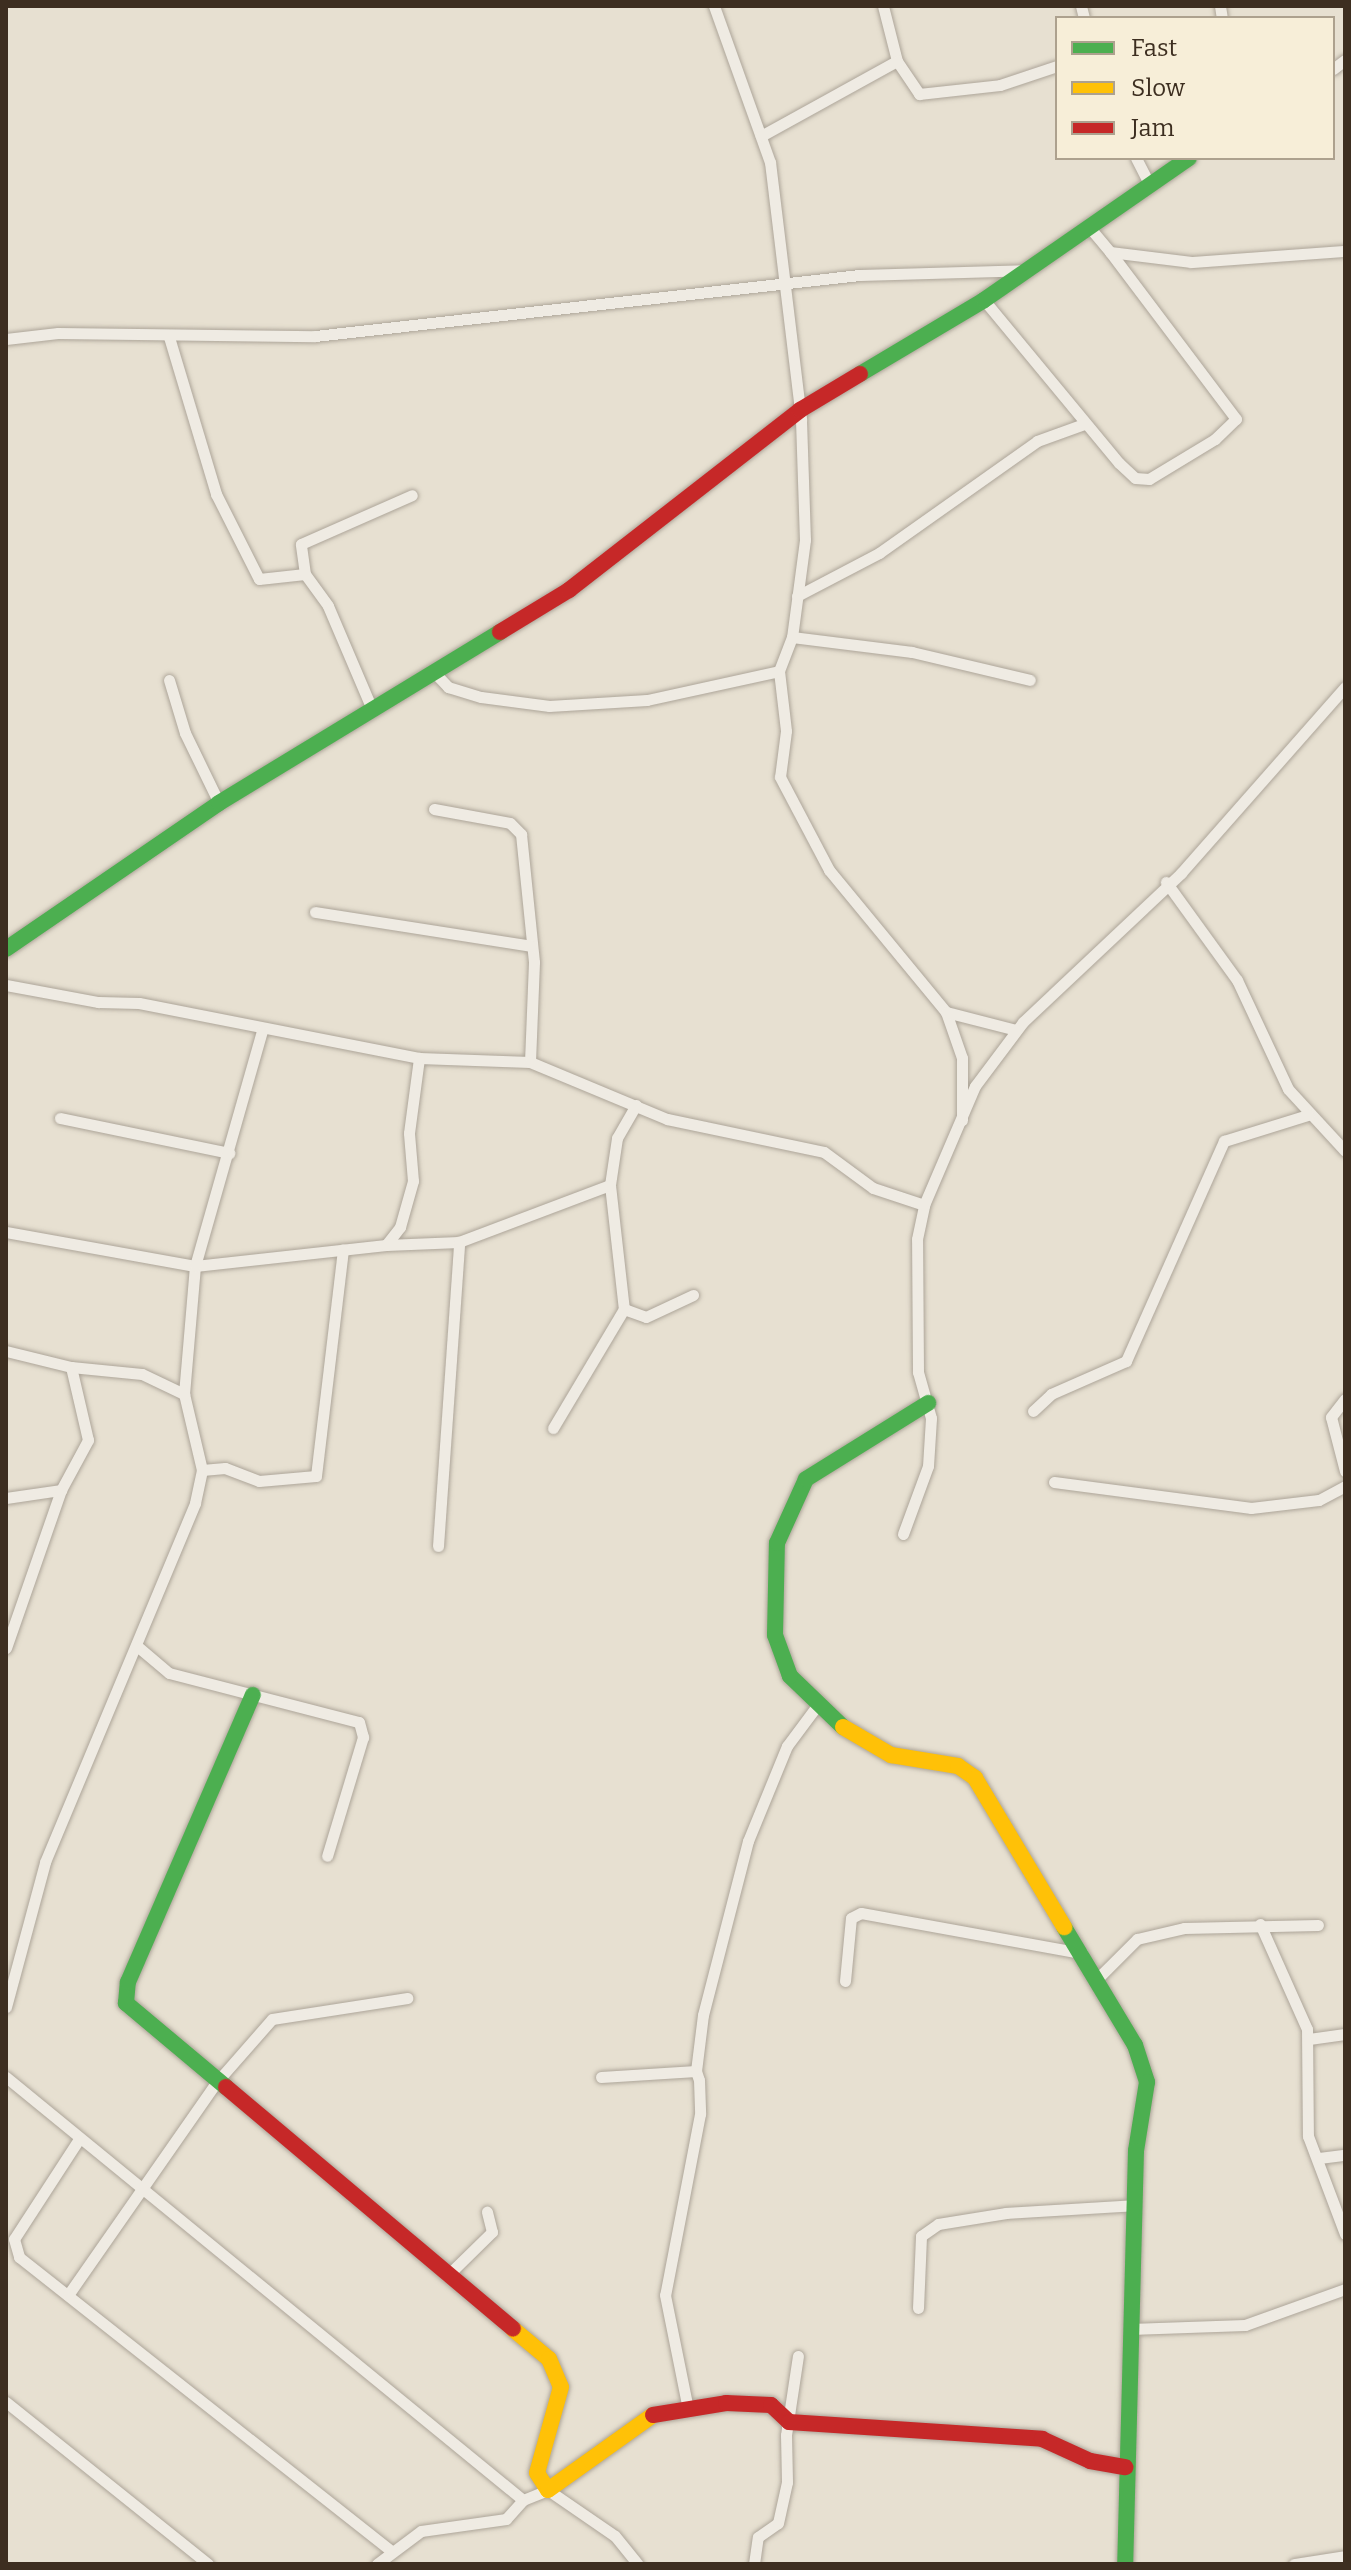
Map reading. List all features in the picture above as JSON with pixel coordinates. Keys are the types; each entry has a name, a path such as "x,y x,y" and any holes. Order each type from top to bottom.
{"street":[{"path":"714,6 761,136 779,208 800,410 805,540 792,637 779,671 786,731 783,788 848,897 946,1012 962,1058 962,1120"},
{"path":"883,6 897,61 919,94 1000,85 1055,67"},
{"path":"761,136 897,61"},
{"path":"1137,160 1148,182"},
{"path":"6,949 219,803 569,590 800,410 984,300 1090,228 1148,182 1186,160"},
{"path":"984,300 1084,424 1135,478 1149,479 1215,439 1236,419 1090,228"},
{"path":"1110,252 1191,262 1345,251"},
{"path":"6,339 58,333 169,337 315,336 787,282 1024,270"},
{"path":"169,337 216,494 259,579 305,574"},
{"path":"797,596 879,553 1037,441 1084,424"},
{"path":"372,709 328,606 305,574 301,544 412,495"},
{"path":"792,637 912,652 1030,680"},
{"path":"434,672 448,687 481,697 549,706 647,700 779,671"},
{"path":"169,680 185,733 219,803"},
{"path":"903,1534 928,1466 928,1403 918,1372 913,1282 924,1205 975,1086 1016,1030 1166,882 1181,873 1345,687"},
{"path":"434,809 518,828 531,946 530,1062"},
{"path":"1166,882 1237,980 1288,1089 1308,1115 1345,1151"},
{"path":"315,912 531,946"},
{"path":"6,985 98,1002 139,1003 262,1031 275,1028 419,1058 530,1062 705,1129 824,1152 873,1188 924,1205"},
{"path":"946,1012 1016,1030"},
{"path":"6,2007 45,1862 137,1646 202,1470 184,1394 195,1266 262,1031"},
{"path":"386,1245 400,1227 413,1181 409,1133 419,1058"},
{"path":"553,1428 624,1309 610,1185 617,1138 636,1105"},
{"path":"1033,1411 1051,1394 1126,1361 1224,1141 1308,1115"},
{"path":"60,1118 229,1153"},
{"path":"6,1232 195,1266 386,1245 459,1242 610,1185"},
{"path":"438,1546 459,1242"},
{"path":"202,1470 225,1468 259,1481 316,1476 343,1250"},
{"path":"624,1309 646,1317 693,1295"},
{"path":"6,1351 71,1367 142,1374 184,1394"},
{"path":"6,1648 61,1490 88,1440 71,1367"},
{"path":"1345,1399 1333,1407 1331,1417 1345,1471"},
{"path":"928,1403 815,1472 788,1507 772,1595 775,1635 790,1676 816,1707 852,1736 891,1755 958,1766 975,1778 1099,1977 1135,2045 1147,2082 1136,2205 1130,2329 1125,2564"},
{"path":"1054,1482 1251,1508 1319,1500 1345,1486"},
{"path":"6,1498 61,1490"},
{"path":"137,1646 169,1673 352,1717 362,1728 327,1856"},
{"path":"253,1695 124,1994 130,2012 447,2276 558,2373 561,2387 537,2473 548,2490 615,2536 638,2564"},
{"path":"688,2409 665,2295 700,2114 696,2071 703,2015 748,1841 787,1746 816,1707"},
{"path":"845,1981 851,1918 861,1913 1082,1953"},
{"path":"1260,1924 1309,2039 1308,2136 1319,2158 1345,2234"},
{"path":"1099,1977 1137,1939 1184,1928 1318,1925"},
{"path":"68,2295 215,2084 272,2019 407,1998"},
{"path":"1309,2039 1345,2034"},
{"path":"601,2077 696,2071"},
{"path":"6,2077 523,2500"},
{"path":"79,2139 10,2239 19,2257 391,2551"},
{"path":"1319,2158 1345,2155"},
{"path":"918,2308 921,2236 938,2224 1006,2213 1136,2205"},
{"path":"447,2276 492,2232 487,2212"},
{"path":"1130,2329 1245,2325 1345,2289"},
{"path":"754,2564 758,2537 778,2523 798,2356"},
{"path":"6,2402 208,2564"},
{"path":"379,2564 391,2551 446,2524 506,2519 523,2500 548,2490 651,2415 688,2409 771,2405 789,2422 1042,2439 1090,2461 1125,2467"},
{"path":"1294,2564 1345,2556"}],"traffic: fast":[{"path":"860,374 984,300 1186,160"},
{"path":"6,949 219,803 500,632"},
{"path":"843,1727 790,1676 775,1635 777,1543 806,1479 928,1403"},
{"path":"226,2087 126,2003 128,1982 253,1695"},
{"path":"1064,1927 1135,2045 1147,2082 1136,2151 1125,2564"}],"traffic: slow":[{"path":"843,1727 891,1755 958,1766 975,1778 1064,1927"},
{"path":"513,2329 549,2359 561,2387 537,2473 548,2490 653,2415"}],"traffic: jam":[{"path":"500,632 569,590 800,410 860,374"},
{"path":"226,2087 513,2329"},
{"path":"653,2415 726,2403 771,2405 789,2422 1042,2439 1090,2461 1125,2467"}]}
